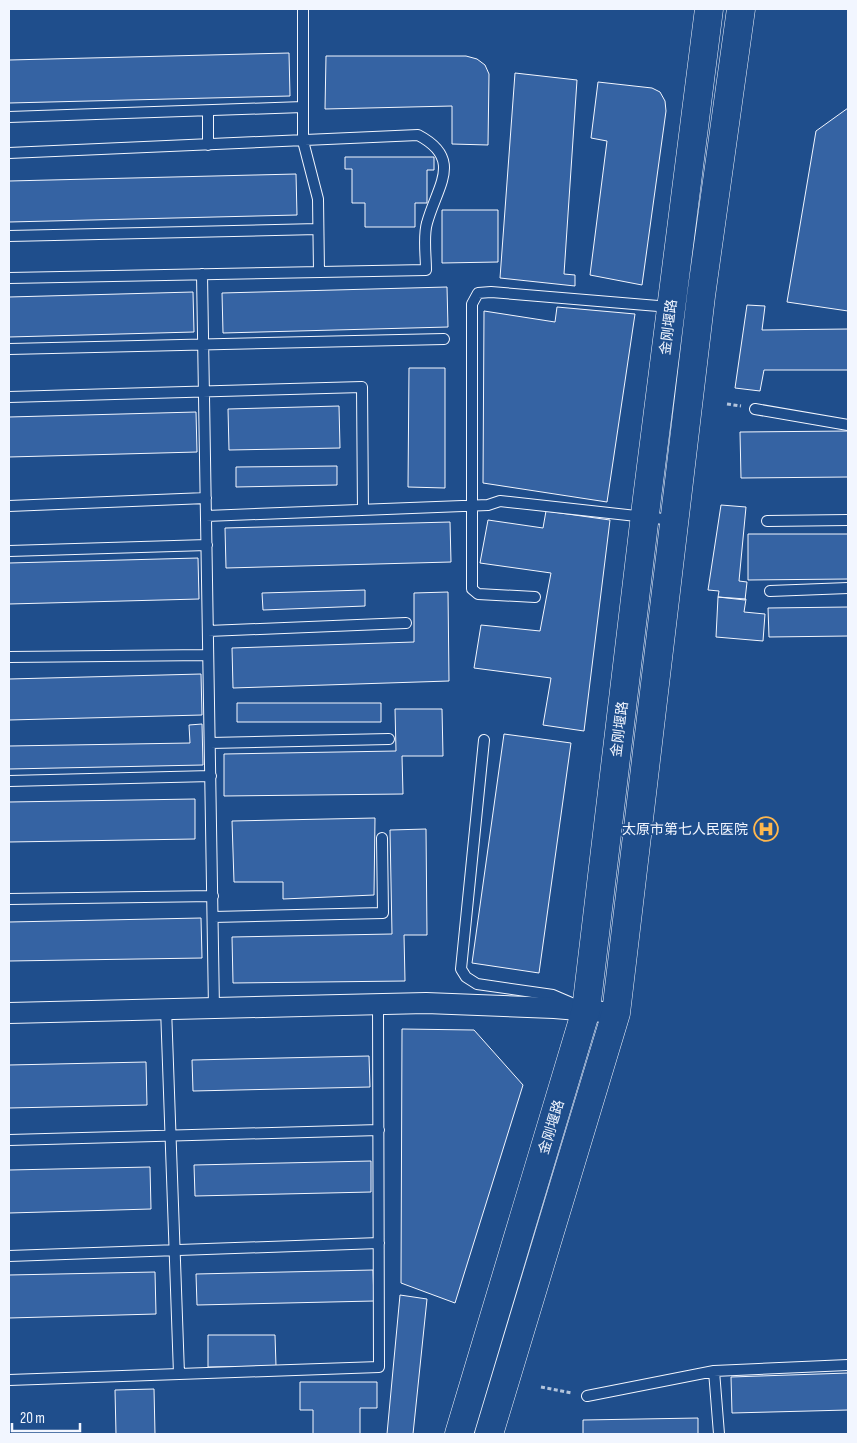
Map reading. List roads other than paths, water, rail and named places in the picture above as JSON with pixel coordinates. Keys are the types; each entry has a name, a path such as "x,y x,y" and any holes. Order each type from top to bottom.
{"main road":[{"name":"金刚堰路","path":"459,1434 586,1010 645,517 709,9"},
{"path":"489,1434 616,1013 701,296 741,9"}],"street":[{"path":"9,1013 426,1003 616,1013"}],"lane":[{"path":"303,9 303,141 318,199 319,272"},
{"path":"9,117 303,107"},
{"path":"208,111 208,146"},
{"path":"9,153 208,146 418,135 440,150 444,163 443,178 426,224 426,270 9,278"},
{"path":"9,236 318,228"},
{"path":"202,274 214,1009"},
{"path":"535,597 478,594 472,589 472,304 478,293 491,292 671,308"},
{"path":"9,349 444,339"},
{"path":"9,397 362,387 363,510"},
{"path":"755,409 848,425"},
{"path":"9,506 206,498"},
{"path":"206,516 472,506 488,505 500,501 675,520"},
{"path":"767,521 848,520"},
{"path":"9,551 207,545"},
{"path":"770,591 848,588"},
{"path":"208,631 406,623"},
{"path":"9,658 208,655"},
{"path":"210,743 389,739"},
{"path":"484,740 461,969 466,977 477,984 553,994 586,1010"},
{"path":"9,781 210,776"},
{"path":"213,917 382,913 382,838"},
{"path":"9,899 213,896"},
{"path":"9,1380 379,1367 378,1004"},
{"path":"166,1008 179,1374"},
{"path":"9,1140 379,1130"},
{"path":"9,1256 379,1243"},
{"path":"588,1396 714,1371 848,1365"},
{"path":"714,1371 719,1434"}],"place":[{"name":"太原市第七人民医院","path":"766,829"}]}
